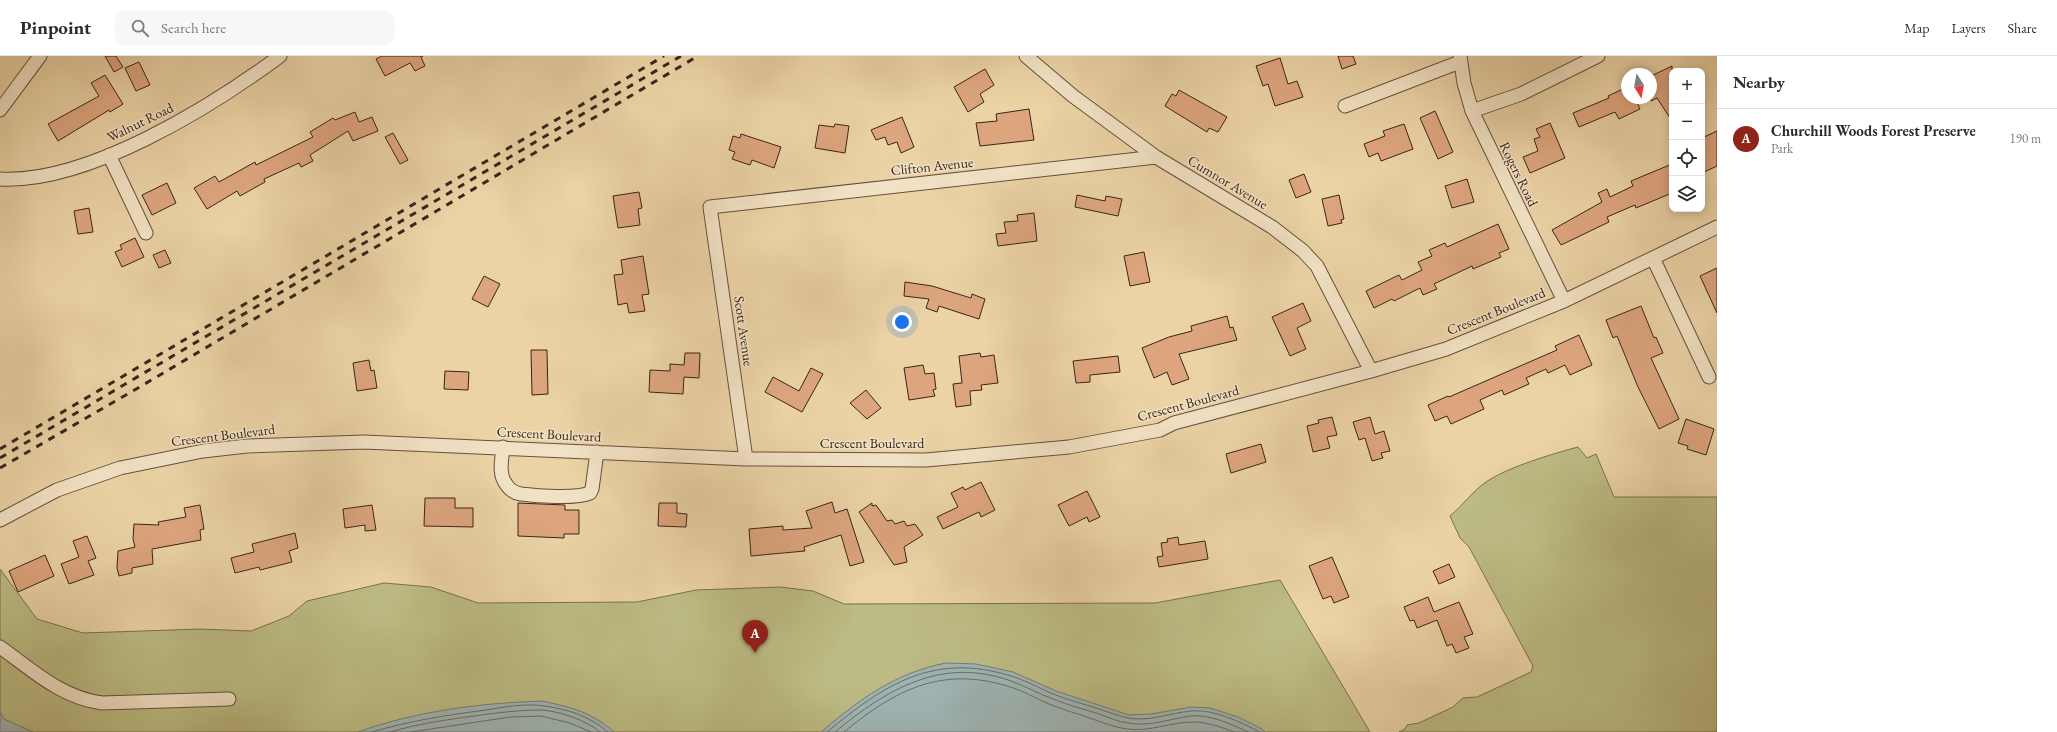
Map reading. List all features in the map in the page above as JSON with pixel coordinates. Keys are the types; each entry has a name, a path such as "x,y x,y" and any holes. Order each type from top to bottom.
{"street":[{"path":"0,110 40,56"},
{"name":"Walnut Road","path":"0,180 16,180 52,174 109,156 193,114 230,91 280,56"},
{"name":"Cumnor Avenue","path":"1026,56 1078,100 1156,157 1272,227 1307,254 1317,266 1371,371"},
{"path":"1472,111 1521,94 1598,56"},
{"path":"1345,106 1460,59"},
{"name":"Rogers Road","path":"1460,59 1472,111 1564,301"},
{"path":"109,156 146,233"},
{"name":"Clifton Avenue","path":"710,207 1156,157"},
{"name":"Scott Avenue","path":"710,207 746,459"},
{"name":"Crescent Boulevard","path":"0,520 57,490 85,480 147,462 203,451 247,446 331,442 503,447 746,459 926,460 1069,446 1160,430 1174,423 1371,371 1446,349 1564,301 1717,227"},
{"path":"1653,258 1709,377"},
{"path":"503,447 501,470 503,478 509,488 520,494 577,497 590,493 592,489 596,452"},
{"path":"0,647 60,689 74,697 89,702 102,703 229,699"}],"shaded area":[{"path":"1578,447 1587,458 1596,454 1614,497 1717,497 1717,732 1399,732 1405,729 1407,725 1419,723 1453,707 1463,698 1477,697 1531,672 1533,666 1469,547 1460,538 1450,516 1481,486 1495,476 1530,462"},
{"path":"0,569 37,619 83,633 200,629 251,631 289,616 307,601 384,583 431,587 478,603 637,602 696,590 780,587 813,591 844,604 1155,603 1280,580 1370,732 0,732"}],"water":[{"path":"946,663 976,664 1013,672 1056,691 1129,715 1151,714 1191,707 1210,708 1238,717 1265,732 821,732 864,698 879,689 910,673"},
{"path":"543,701 580,711 597,719 614,732 358,732 426,713 449,709"},
{"path":"0,712 4,719 33,732 0,732"}],"building":[{"path":"105,56 116,56 123,67 114,72"},
{"path":"382,56 423,56 421,57 425,66 415,71 410,63 385,76 376,59"},
{"path":"1338,56 1353,56 1356,64 1342,69"},
{"path":"1280,58 1288,84 1297,81 1303,97 1275,106 1268,84 1263,86 1256,66"},
{"path":"139,62 150,85 136,91 125,68"},
{"path":"1672,66 1672,68 1669,68 1669,116 1657,98 1657,73"},
{"path":"985,69 994,85 980,94 984,102 968,112 954,87"},
{"path":"105,75 123,104 110,112 109,110 58,141 48,124 99,96 91,83"},
{"path":"1179,90 1227,117 1218,132 1209,128 1207,132 1165,106 1172,94 1176,96"},
{"path":"1621,90 1621,104 1638,104 1640,109 1619,119 1615,112 1579,127 1573,113 1609,98 1608,96"},
{"path":"1029,109 1034,140 980,146 976,123 997,121 996,114"},
{"path":"1435,111 1453,152 1438,159 1420,118"},
{"path":"355,112 359,122 372,117 378,131 353,141 348,131 310,155 313,161 301,167 299,163 264,179 265,182 240,196 237,191 207,209 194,188 215,176 219,182 255,162 256,165 313,137 310,132 333,118 335,120"},
{"path":"902,117 914,147 901,153 897,142 888,145 885,137 876,140 871,130"},
{"path":"1550,123 1565,158 1530,173 1523,157 1538,151 1534,139 1540,137 1536,129"},
{"path":"835,124 849,126 845,153 815,148 819,125 834,127"},
{"path":"1404,124 1413,149 1381,161 1378,153 1369,157 1364,144 1385,136 1383,131"},
{"path":"1717,131 1717,166 1705,172 1705,140 1705,137"},
{"path":"393,133 408,160 400,164 385,137"},
{"path":"741,134 781,147 774,168 752,160 750,165 732,159 735,152 729,150 733,136 740,138"},
{"path":"1669,165 1669,194 1636,208 1635,205 1607,217 1609,222 1561,245 1552,230 1602,202 1598,193 1607,189 1610,197 1633,186 1631,181"},
{"path":"1304,174 1311,192 1296,198 1289,180"},
{"path":"1467,179 1474,202 1452,208 1445,186"},
{"path":"167,183 176,203 152,215 142,195"},
{"path":"639,192 642,208 638,209 640,225 618,228 613,196"},
{"path":"1077,195 1105,201 1106,196 1122,199 1118,216 1075,207"},
{"path":"1339,195 1344,219 1341,220 1342,223 1328,226 1322,199"},
{"path":"89,208 93,232 78,234 74,211"},
{"path":"1034,213 1037,241 998,246 996,234 1006,233 1004,222 1018,221 1017,215"},
{"path":"1498,224 1509,249 1499,253 1501,257 1473,269 1472,266 1434,284 1437,289 1423,295 1420,288 1394,301 1392,299 1374,308 1366,291 1399,275 1402,280 1422,270 1418,262 1432,256 1429,250 1445,243 1447,247"},
{"path":"135,238 144,257 122,267 115,252 122,249 120,245"},
{"path":"165,250 171,263 159,268 153,255"},
{"path":"1144,252 1150,282 1130,286 1124,256"},
{"path":"643,256 649,294 642,295 645,311 629,313 627,303 618,305 614,275 623,274 621,260"},
{"path":"1717,268 1717,313 1700,276"},
{"path":"484,276 500,284 488,307 472,299"},
{"path":"905,282 932,286 971,298 972,294 985,299 979,319 939,306 937,312 926,308 929,299 904,296"},
{"path":"1303,303 1311,321 1297,328 1306,349 1290,356 1272,317"},
{"path":"1641,306 1654,338 1656,337 1663,353 1651,358 1679,419 1659,429 1638,387 1617,336 1613,338 1606,320"},
{"path":"1227,316 1230,328 1233,327 1237,340 1179,354 1189,379 1172,385 1167,372 1154,378 1142,348 1169,337 1192,331 1191,326"},
{"path":"1579,335 1592,365 1570,375 1565,365 1548,373 1546,369 1526,378 1529,384 1504,395 1502,390 1480,400 1484,409 1451,424 1447,416 1435,421 1428,405 1557,350 1555,346"},
{"path":"531,350 547,350 548,394 532,395"},
{"path":"685,353 700,353 699,378 684,377 683,394 649,392 650,370 670,371 670,364 684,365"},
{"path":"980,353 981,357 994,355 998,383 981,385 982,390 970,391 971,405 956,407 953,384 962,383 959,356"},
{"path":"1118,356 1120,372 1090,375 1090,382 1076,383 1073,361"},
{"path":"369,360 371,371 374,370 377,388 357,391 353,363"},
{"path":"923,365 925,374 934,373 936,389 933,390 935,396 909,400 904,368"},
{"path":"811,368 823,374 802,412 765,392 773,377 799,391"},
{"path":"445,371 469,372 468,390 444,389"},
{"path":"866,390 881,408 867,419 850,403"},
{"path":"1332,417 1337,435 1327,437 1330,448 1313,452 1307,426 1319,423 1318,420"},
{"path":"1370,417 1375,434 1384,431 1390,451 1381,453 1383,458 1372,461 1365,438 1359,440 1353,422"},
{"path":"1686,419 1714,429 1706,455 1687,449 1688,446 1678,443"},
{"path":"1261,444 1266,462 1231,473 1226,454"},
{"path":"981,482 995,510 981,517 979,512 943,529 937,517 958,507 951,493 963,487 965,490"},
{"path":"1087,491 1100,517 1089,522 1087,517 1069,526 1058,505"},
{"path":"425,498 455,498 455,508 473,508 473,527 424,526"},
{"path":"832,502 835,513 847,509 864,562 850,566 841,535 804,547 805,551 751,556 749,529 783,526 783,530 812,528 806,511"},
{"path":"518,503 565,505 565,510 579,510 579,534 564,534 564,538 518,536"},
{"path":"659,503 677,503 677,513 687,514 686,527 658,526"},
{"path":"872,503 872,506 876,505 887,521 892,520 895,524 904,521 907,526 915,524 923,535 904,547 907,562 894,565 859,512"},
{"path":"200,505 204,529 200,530 201,540 152,549 153,564 132,568 132,573 119,576 117,568 118,551 135,547 133,539 134,524 159,525 158,522 186,517 184,508"},
{"path":"372,505 376,530 365,531 365,525 345,528 343,509"},
{"path":"295,533 298,548 289,551 292,562 260,570 259,567 235,573 231,558 254,552 252,544"},
{"path":"87,536 96,558 88,561 94,575 69,584 61,564 79,557 73,541"},
{"path":"1178,537 1179,545 1205,541 1208,559 1159,567 1157,557 1163,556 1161,543 1168,542 1167,539"},
{"path":"45,555 54,576 18,592 9,571"},
{"path":"1332,557 1349,597 1334,603 1331,596 1323,599 1309,566"},
{"path":"1449,564 1455,577 1439,584 1433,571"},
{"path":"1428,597 1434,612 1459,602 1473,634 1464,637 1469,648 1456,653 1452,644 1447,646 1437,620 1417,628 1414,620 1410,621 1404,607"}],"railway":[{"path":"0,449 664,56"},
{"path":"0,458 681,56"},
{"path":"0,468 143,385 698,56"}],"place":[{"name":"Churchill Woods Forest Preserve","path":"755,653"}]}
